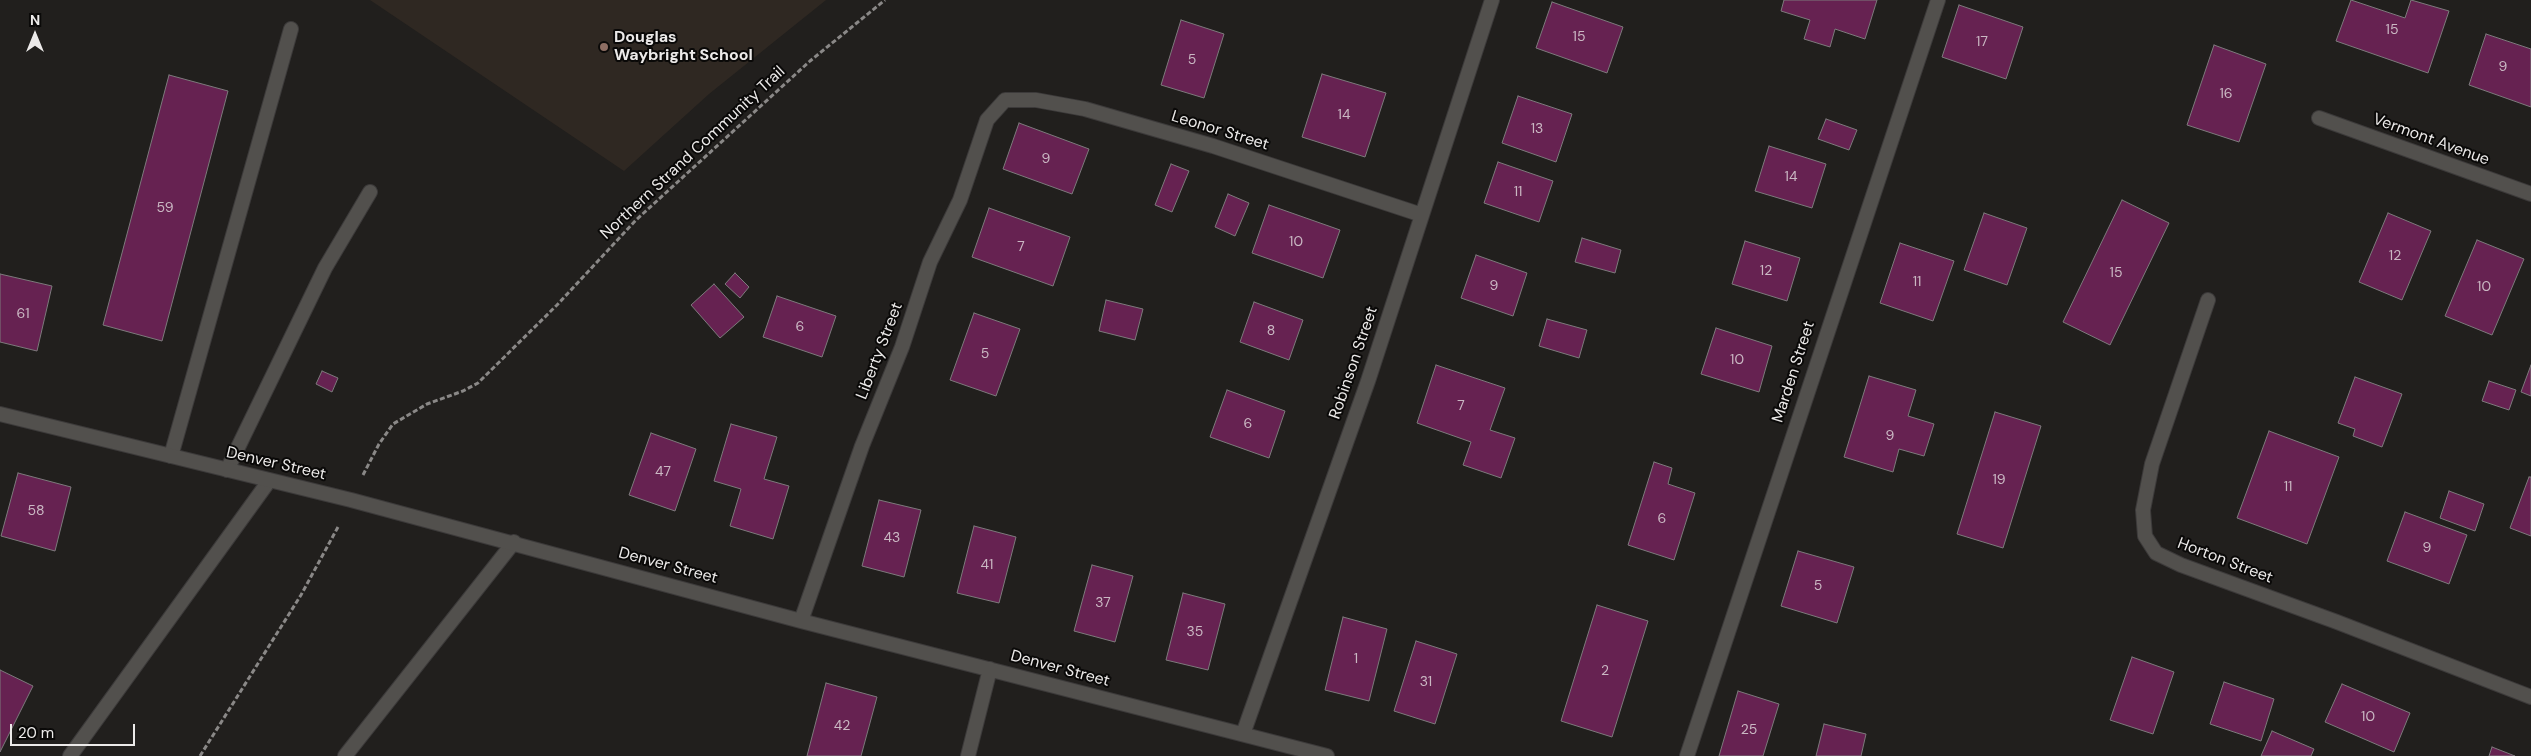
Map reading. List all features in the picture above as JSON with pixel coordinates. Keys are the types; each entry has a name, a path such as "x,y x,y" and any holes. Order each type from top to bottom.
{"street":[{"name":"Robinson Street","path":"1243,734 1368,380 1492,0"},
{"name":"Marden Street","path":"1687,756 1938,0"},
{"path":"171,456 291,29"},
{"name":"Leonor Street","path":"1005,100 1036,100 1085,110 1213,146 1422,215"},
{"name":"Liberty Street","path":"801,621 862,446 902,347 930,262 960,200 987,120 1005,100"},
{"name":"Vermont Avenue","path":"2319,118 2531,194"},
{"path":"227,470 325,268 370,192"},
{"name":"Horton Street","path":"2208,300 2152,464 2143,510 2146,536 2156,553 2181,565 2337,622 2531,697"},
{"name":"Denver Street","path":"0,414 514,542 801,621 1327,756"},
{"path":"70,756 269,481"},
{"path":"345,756 514,542"},
{"path":"968,756 990,669"}],"path":[{"name":"Northern Strand Community Trail","path":"486,376 636,220 810,61 884,0"},
{"path":"200,756 273,641"}],"shaded area":[{"name":"Douglas Waybright School","path":"370,0 826,0 709,94 624,171"}],"building":[{"path":"1784,0 1877,0 1865,39 1835,29 1830,47 1804,39 1810,20 1781,11"},
{"path":"2351,0 2405,18 2411,0 2449,11 2428,73 2336,41"},
{"path":"1552,2 1623,27 1607,73 1536,48"},
{"path":"1959,5 2023,27 2006,79 1942,57"},
{"path":"1181,20 1224,34 1204,98 1161,85"},
{"path":"2486,34 2531,49 2531,107 2469,85"},
{"path":"2214,45 2266,64 2239,142 2187,125"},
{"path":"1322,74 1386,93 1365,157 1302,137"},
{"path":"169,75 228,91 162,341 103,325"},
{"path":"1518,96 1572,114 1556,162 1502,143"},
{"path":"1826,119 1857,130 1849,150 1818,139"},
{"path":"1019,123 1089,149 1072,194 1003,169"},
{"path":"1769,146 1826,164 1812,208 1755,191"},
{"path":"1498,162 1553,181 1539,222 1484,203"},
{"path":"1171,164 1189,171 1172,212 1155,205"},
{"path":"1228,194 1249,203 1235,236 1215,227"},
{"path":"2122,200 2169,223 2110,345 2063,322"},
{"path":"1269,205 1340,230 1323,278 1252,253"},
{"path":"989,208 1070,237 1053,286 972,257"},
{"path":"1984,213 2027,228 2007,285 1964,270"},
{"path":"2388,213 2431,231 2402,300 2359,282"},
{"path":"1582,238 1621,250 1615,273 1575,262"},
{"path":"2477,240 2524,259 2492,335 2445,316"},
{"path":"1745,241 1800,258 1787,301 1732,284"},
{"path":"1900,243 1954,261 1933,321 1880,303"},
{"path":"1476,255 1527,273 1513,316 1461,298"},
{"path":"735,273 749,287 740,298 725,284"},
{"path":"0,274 52,286 37,351 0,342"},
{"path":"714,284 744,317 720,338 691,305"},
{"path":"777,296 836,316 822,357 763,337"},
{"path":"1106,300 1143,309 1135,340 1099,331"},
{"path":"1254,302 1303,320 1289,360 1240,342"},
{"path":"974,313 1020,329 996,396 950,380"},
{"path":"1547,319 1587,330 1579,358 1539,346"},
{"path":"1716,328 1772,346 1759,392 1701,374"},
{"path":"1436,365 1505,388 1490,430 1515,438 1501,478 1463,465 1471,442 1417,423"},
{"path":"2531,365 2531,396 2521,392"},
{"path":"322,371 338,378 332,392 316,384"},
{"path":"1869,376 1916,390 1908,416 1934,424 1924,456 1899,449 1893,472 1844,457"},
{"path":"2355,377 2402,394 2382,447 2353,436 2355,429 2338,423"},
{"path":"2489,381 2516,390 2509,410 2482,401"},
{"path":"1227,390 1285,411 1269,458 1210,437"},
{"path":"1995,412 2041,426 2003,548 1957,534"},
{"path":"731,424 777,437 764,479 789,486 773,539 730,526 741,489 714,481"},
{"path":"2269,431 2339,457 2307,544 2237,518"},
{"path":"651,433 696,449 675,511 629,495"},
{"path":"1654,462 1672,468 1668,484 1695,493 1674,560 1628,545"},
{"path":"18,473 71,487 55,551 1,536"},
{"path":"2529,477 2531,477 2531,536 2510,528"},
{"path":"2449,491 2484,504 2475,531 2440,518"},
{"path":"879,500 921,510 904,577 862,566"},
{"path":"2405,512 2467,535 2449,584 2387,561"},
{"path":"974,526 1016,537 999,603 957,593"},
{"path":"1798,551 1854,567 1837,623 1781,606"},
{"path":"1092,565 1133,576 1115,642 1074,631"},
{"path":"1183,593 1225,604 1208,670 1166,660"},
{"path":"1597,605 1648,621 1612,737 1561,721"},
{"path":"1343,617 1387,629 1369,701 1325,690"},
{"path":"1416,641 1457,654 1435,724 1394,711"},
{"path":"2132,657 2174,672 2153,734 2110,720"},
{"path":"0,670 33,686 0,752"},
{"path":"2224,682 2274,699 2261,741 2210,724"},
{"path":"826,683 877,697 861,756 807,756"},
{"path":"2342,684 2410,713 2394,752 2325,722"},
{"path":"1738,691 1779,704 1763,756 1719,756"},
{"path":"1824,724 1866,734 1861,756 1816,756"},
{"path":"2272,731 2314,749 2311,756 2261,756"},
{"path":"2492,747 2515,756 2489,756"}],"place":[{"name":"Douglas Waybright School","path":"604,47"}]}
